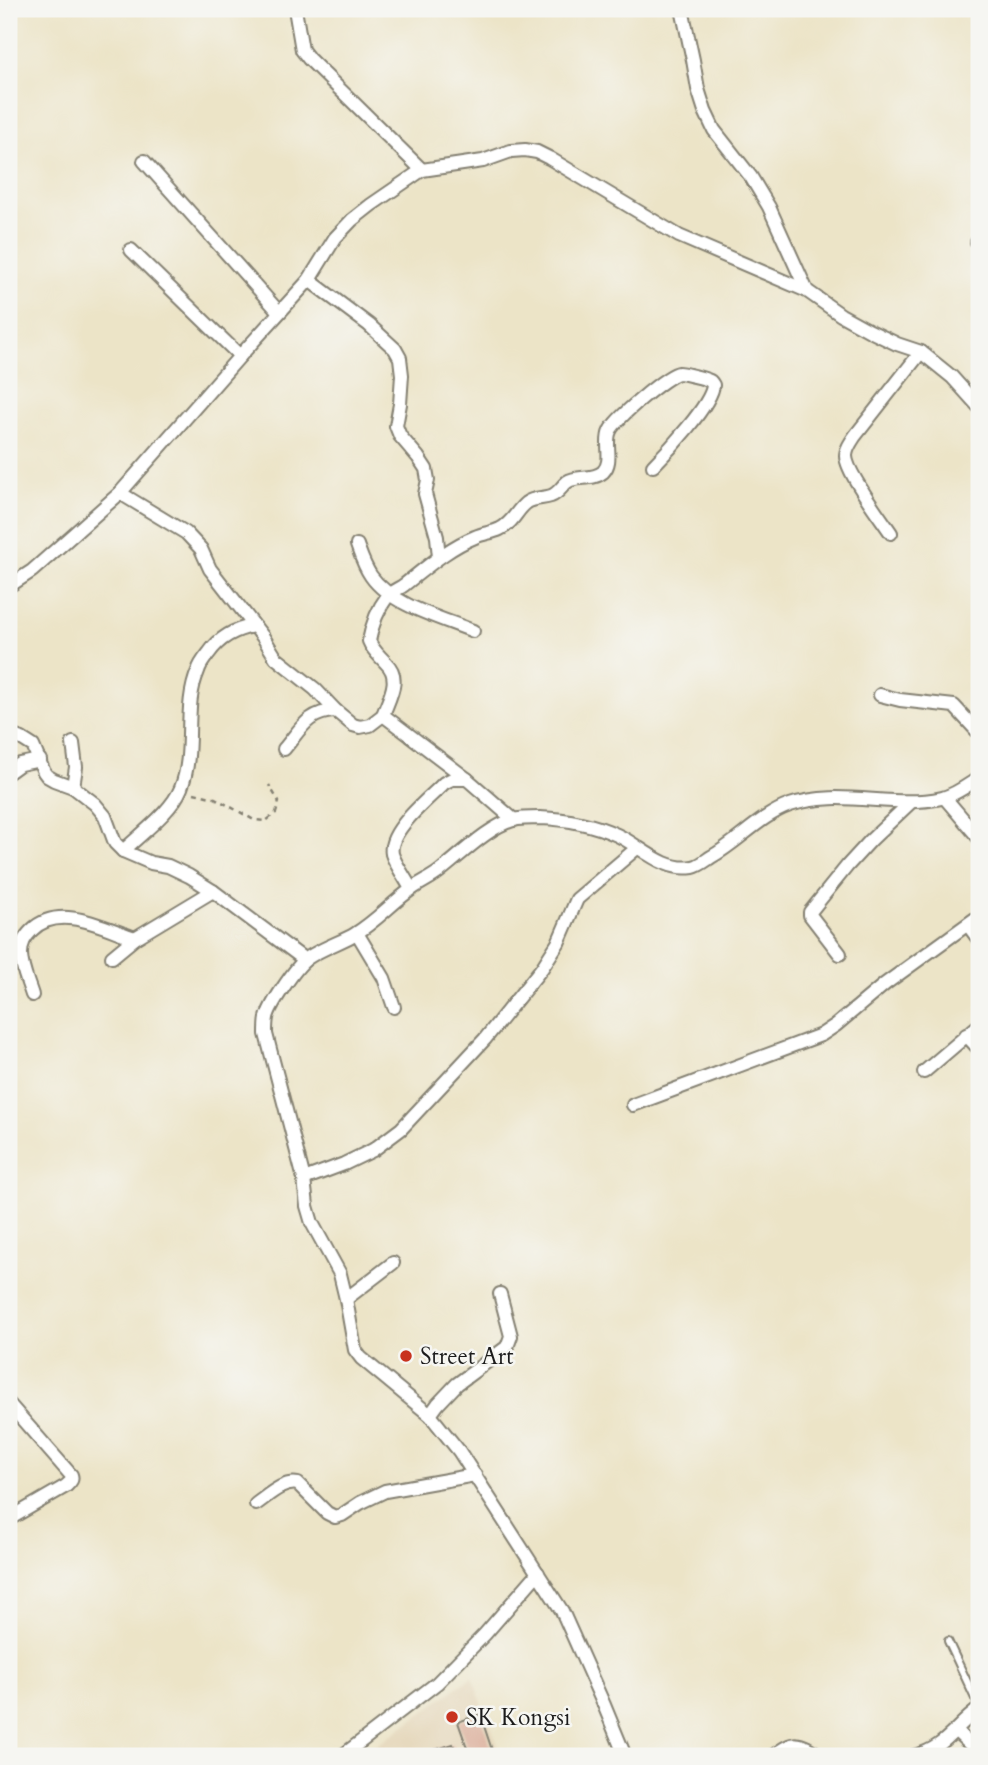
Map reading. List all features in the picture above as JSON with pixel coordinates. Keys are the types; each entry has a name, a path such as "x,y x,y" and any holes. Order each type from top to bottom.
{"street":[{"path":"295,9 302,50 309,59 422,170"},
{"path":"682,9 705,111 714,130 751,177 769,207 807,291"},
{"path":"9,586 32,570 120,493 309,280 335,238 352,220 422,170 483,161 511,151 537,152 679,236 807,291 870,331 921,352 952,377 979,407"},
{"path":"144,160 279,312"},
{"path":"131,250 240,356"},
{"path":"309,280 369,325 395,349 400,358 402,375 396,426 400,436 426,470 428,480 425,494 437,537 439,557"},
{"path":"891,533 860,488 846,455 855,436 921,352"},
{"path":"120,493 194,540 210,569 276,658 315,689 336,712 360,727 383,715 394,685 395,674 376,654 369,641 377,613 388,594 439,557 474,537 509,524 534,498 550,496 571,480 603,472 609,455 610,429 643,397 671,376 679,373 711,381 711,394 682,434 653,466"},
{"path":"357,545 369,574 388,594 421,611 473,631"},
{"path":"123,850 169,807 181,789 187,766 193,685 199,668 214,646 226,636 242,628 254,626"},
{"path":"880,695 954,706 979,733"},
{"path":"285,749 310,718 324,712 336,712"},
{"path":"383,715 467,779 514,820"},
{"path":"9,736 22,739 33,747 47,776 74,787 94,804 105,816 115,843 123,850 151,863 178,870 213,891 305,960"},
{"path":"73,743 76,767 74,787"},
{"path":"9,772 20,764 40,760"},
{"path":"625,1756 562,1611 475,1475 430,1415 361,1358 355,1350 340,1274 312,1223 307,1206 304,1180 266,1034 267,1018 271,1008 305,960 357,933 411,889 427,881 491,831 514,820 540,818 597,826 667,863 683,868 696,867 772,813 787,806 808,800 836,798 911,802 945,797 979,778"},
{"path":"411,889 393,854 394,838 400,828 444,783 452,779 467,779"},
{"path":"945,797 979,838"},
{"path":"840,954 810,912 856,857 911,802"},
{"path":"304,1180 373,1150 401,1129 485,1039 542,968 558,943 577,899 637,848"},
{"path":"112,957 135,938 213,891"},
{"path":"633,1105 821,1035 885,984 979,916"},
{"path":"32,995 20,950 24,938 37,926 57,918 77,919 135,938"},
{"path":"968,925 979,940"},
{"path":"357,933 384,978 394,1007"},
{"path":"924,1072 979,1025"},
{"path":"966,1035 979,1049"},
{"path":"346,1299 393,1263"},
{"path":"430,1415 457,1384 507,1347 511,1336 500,1294"},
{"path":"9,1404 72,1478 66,1486 9,1520"},
{"path":"256,1504 283,1486 293,1483 298,1484 327,1513 335,1517 342,1516 385,1490 475,1475"},
{"path":"342,1756 437,1683 485,1634 538,1573"},
{"path":"914,1756 925,1754 942,1744 979,1708"},
{"path":"956,1731 979,1753"},
{"path":"773,1756 795,1743 802,1744 820,1756"}],"lane":[{"path":"948,1641 979,1708"}],"path":[{"path":"181,789 215,798 254,820 266,821 276,813 279,802 269,785"}],"shaded area":[{"name":"SK Kongsi","path":"472,1677 502,1756 362,1756"}],"building":[{"path":"480,1714 494,1756 470,1756 458,1722"},
{"path":"453,1744 457,1756 430,1756 428,1752"}],"place":[{"name":"Street Art","path":"406,1356"},
{"name":"SK Kongsi","path":"452,1717"}]}
